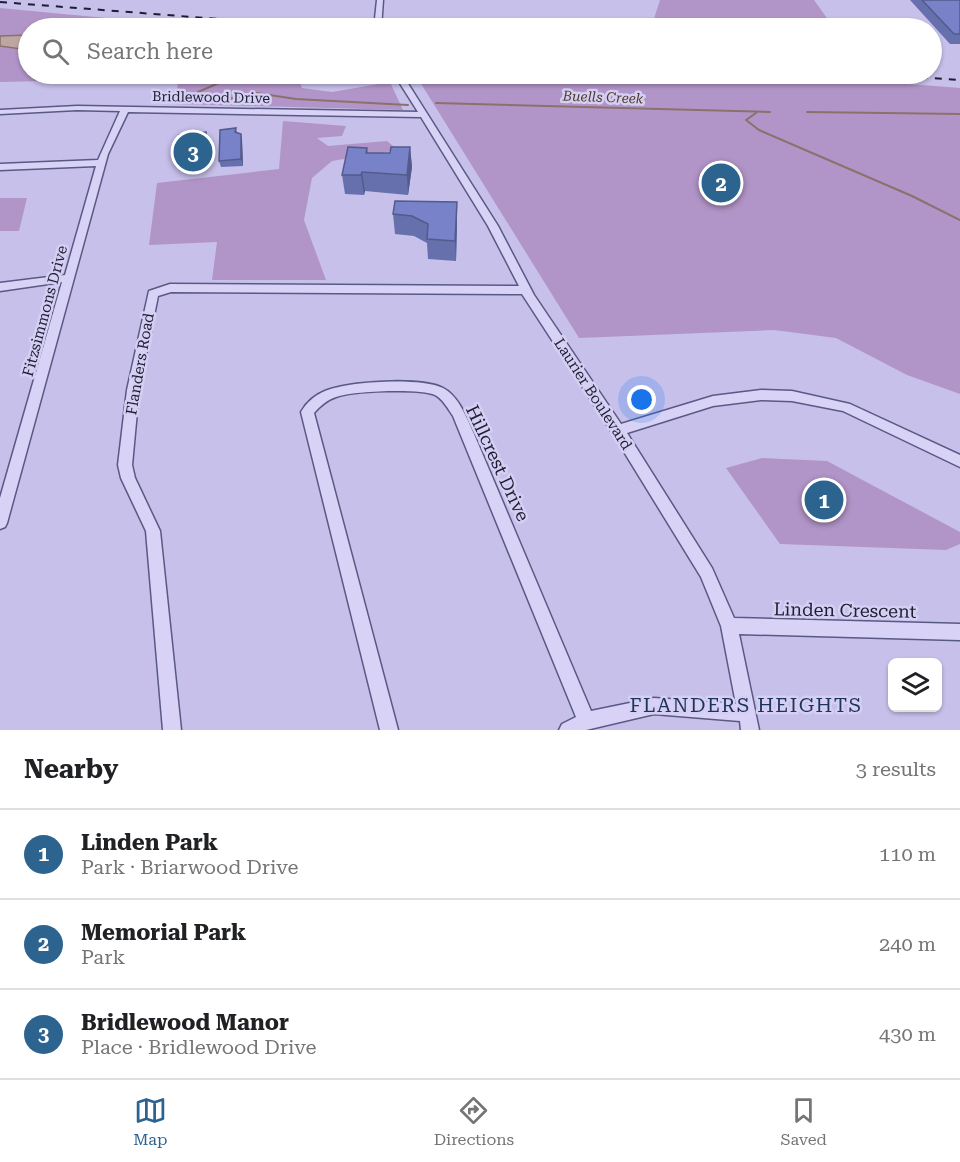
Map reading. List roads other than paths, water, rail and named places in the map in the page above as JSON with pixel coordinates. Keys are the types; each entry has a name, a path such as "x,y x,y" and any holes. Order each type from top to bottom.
{"street":[{"path":"379,18 380,0"},
{"name":"Laurier Boulevard","path":"404,84 493,226 526,290 618,430 706,573 729,626 749,721"},
{"name":"Bridlewood Drive","path":"0,112 77,108 423,115"},
{"name":"Fitzsimmons Drive","path":"0,523 102,163 125,109"},
{"path":"0,167 102,163"},
{"path":"0,287 69,278"},
{"name":"Flanders Road","path":"172,730 153,531 128,478 125,465 133,390 153,294 170,288 526,290"},
{"name":"Hillcrest Drive","path":"389,730 307,412 315,401 331,392 351,388 424,387 443,393 463,425 493,493 586,721"},
{"path":"618,430 713,401 761,395 792,396 846,407 960,461"},
{"name":"Linden Crescent","path":"729,626 960,632"},
{"path":"568,730 586,721 654,705 749,721"}],"waterway":[{"name":"Buells Creek","path":"216,84 198,92 196,97 216,102 256,93 296,99 408,105"},
{"name":"Buells Creek","path":"436,103 770,112"},
{"name":"Buells Creek","path":"807,112 960,114"},
{"path":"756,113 746,120 759,130 912,196 960,220"}],"railway":[{"path":"0,2 206,18"},
{"path":"942,79 960,80"}],"place":[{"name":"Bridlewood Manor","path":"193,152"},
{"name":"Memorial Park","path":"721,183"},
{"name":"Linden Park","path":"824,500"}],"district":[{"name":"FLANDERS HEIGHTS","path":"746,705"}]}
